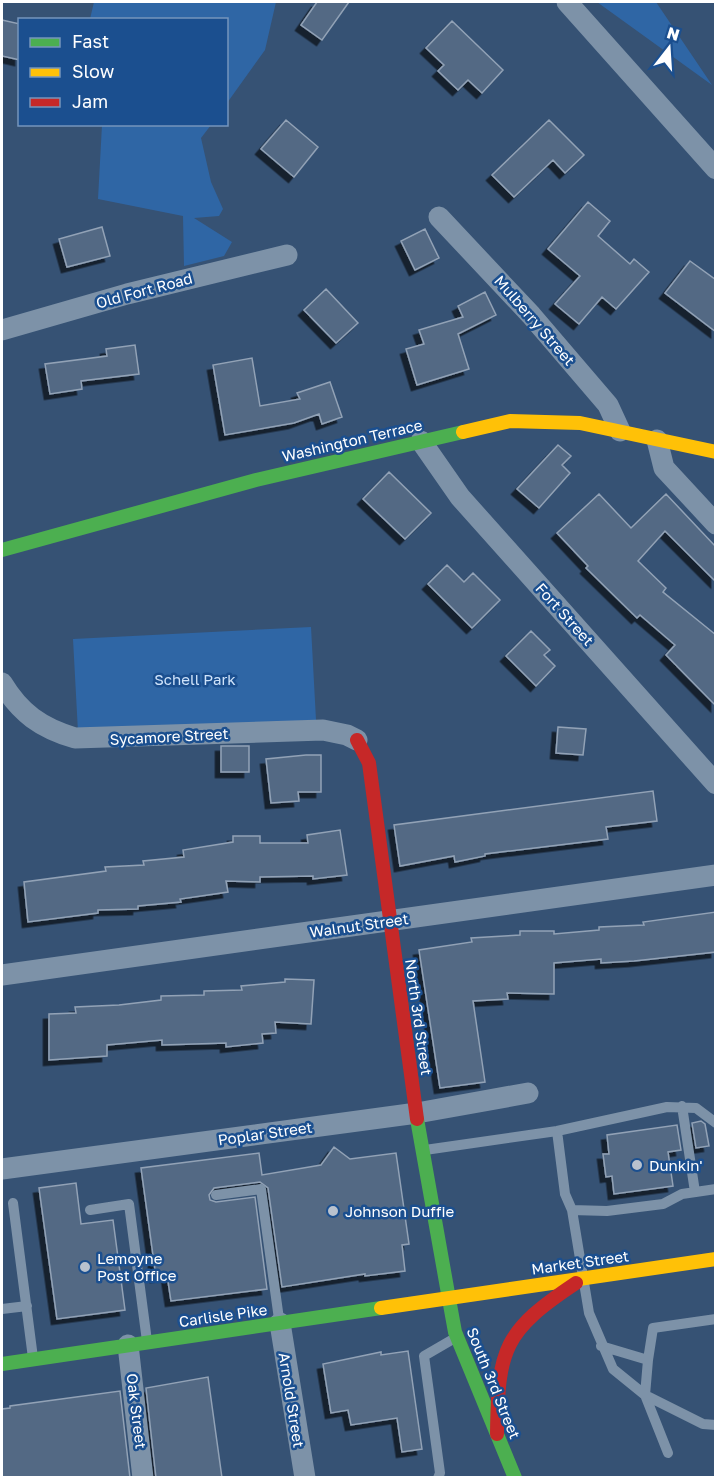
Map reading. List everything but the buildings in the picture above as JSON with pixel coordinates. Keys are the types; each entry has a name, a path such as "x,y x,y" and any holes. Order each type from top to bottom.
{"street":[{"path":"567,2 716,170"},
{"name":"Mulberry Street","path":"439,217 531,315 608,405 620,431"},
{"name":"Old Fort Road","path":"2,330 127,294 287,255"},
{"name":"Washington Terrace","path":"2,550 256,480 510,421 580,423 716,452"},
{"path":"657,440 664,468 716,524"},
{"name":"Fort Street","path":"421,441 460,496 716,784"},
{"name":"Sycamore Street","path":"2,683 11,699 29,718 50,731 75,738 323,730 347,735 357,740"},
{"name":"North 3rd Street","path":"357,740 369,763 417,1113 449,1299"},
{"name":"Walnut Street","path":"2,975 716,875"},
{"name":"Poplar Street","path":"2,1169 417,1113 528,1093"},
{"name":"Market Street","path":"449,1299 716,1259"},
{"path":"497,1434 497,1379 501,1356 508,1340 528,1317 583,1279"},
{"name":"Carlisle Pike","path":"2,1364 449,1299"},
{"name":"South 3rd Street","path":"449,1299 458,1336 515,1478"},
{"name":"Arnold Street","path":"280,1323 305,1478"},
{"name":"Oak Street","path":"137,1343 143,1478"}],"lane":[{"path":"423,1150 557,1131 682,1106 696,1108 716,1123"},
{"path":"682,1106 695,1192"},
{"path":"557,1131 565,1194 572,1210 589,1312 614,1369 645,1395 703,1424 716,1425"},
{"path":"572,1210 607,1210 663,1204 682,1194 716,1188"},
{"path":"216,1195 261,1189 280,1323"},
{"path":"13,1203 34,1358"},
{"path":"90,1210 129,1204 137,1343"},
{"path":"2,1309 27,1306"},
{"path":"668,1453 645,1395 653,1328 716,1319"},
{"path":"438,1478 440,1473 424,1356 458,1336"},
{"path":"602,1346 648,1359"}],"green space":[{"path":"94,2 276,2 265,50 228,102 228,18 90,18"},
{"path":"597,2 656,2 712,85"},
{"path":"102,126 210,126 201,138 211,182 223,209 219,216 194,218 232,242 224,256 184,266 183,216 98,199"},
{"name":"Schell Park","path":"311,627 316,720 78,732 73,639"}],"traffic: fast":[{"path":"2,550 256,480 463,432"},
{"path":"417,1119 449,1299"},
{"path":"449,1299 455,1332 515,1478"},
{"path":"2,1364 381,1308"}],"traffic: slow":[{"path":"463,432 510,421 580,423 716,452"},
{"path":"381,1308 716,1259"}],"traffic: jam":[{"path":"357,740 369,763 417,1119"},
{"path":"497,1434 500,1381 503,1361 510,1344 533,1315 576,1283"}],"place":[{"name":"Dunkin'","path":"637,1165"},
{"name":"Johnson Duffie","path":"333,1211"},
{"name":"Lemoyne Post Office","path":"85,1267"}]}
